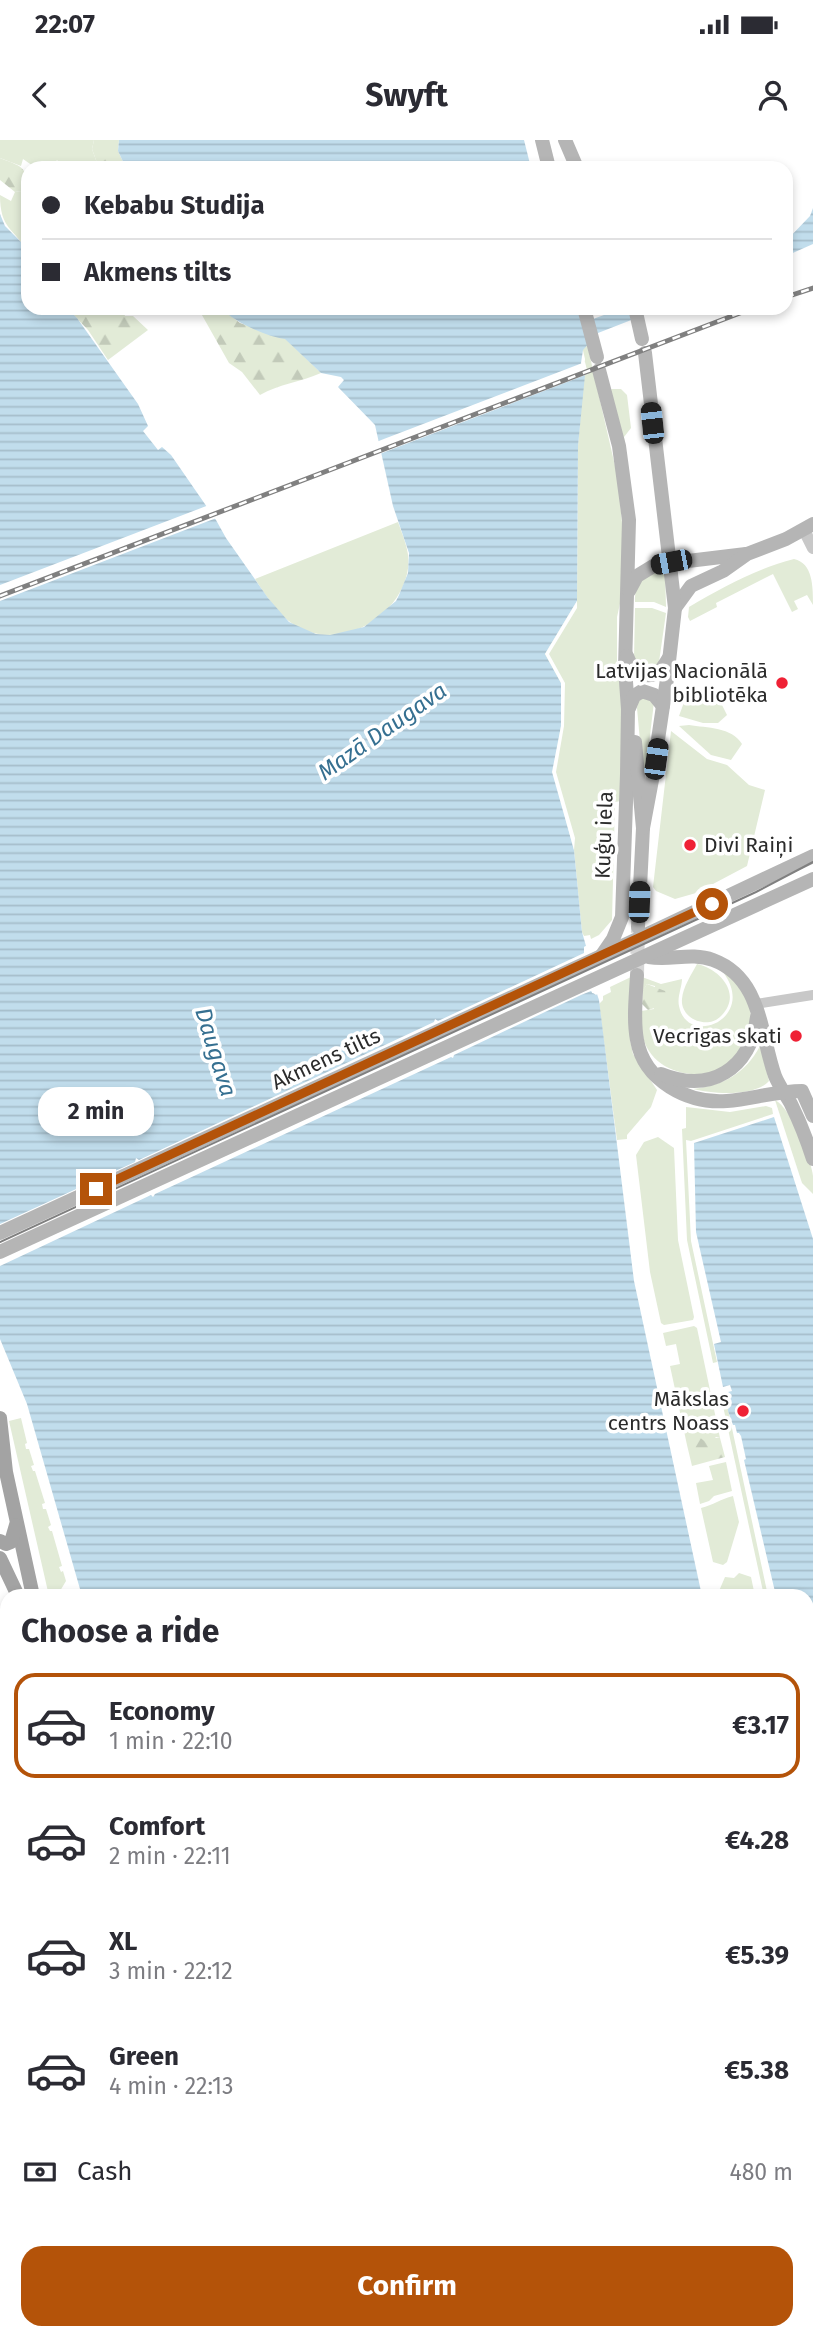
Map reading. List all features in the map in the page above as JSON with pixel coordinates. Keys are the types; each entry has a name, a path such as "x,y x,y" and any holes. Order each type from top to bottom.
{"main road":[{"path":"542,140 547,161"},
{"path":"565,140 574,161"},
{"name":"Kuģu iela","path":"586,315 619,446 628,502 625,651 628,709 621,917 613,939 598,958"},
{"name":"Kuģu iela","path":"636,315 643,346 675,608 663,706 643,828 638,927"},
{"path":"675,608 691,586 723,572 747,554 809,527"},
{"path":"628,593 637,576 645,569 671,562 747,554"},
{"path":"625,651 629,663 642,674 659,672 668,658"},
{"path":"628,709 634,696 642,691 654,695 663,706"},
{"name":"Kuģu iela","path":"628,709 633,726 643,828"},
{"name":"Akmens tilts","path":"0,1233 813,856"},
{"name":"Akmens tilts","path":"0,1252 813,878"},
{"path":"645,956 658,959 686,955 713,960 729,968 743,981 757,1008 776,1079 804,1134 813,1159"},
{"path":"637,975 637,1039 644,1061 674,1090 702,1100 726,1101 807,1089 813,1116"},
{"path":"650,1069 685,1080 706,1080 727,1072 749,1049 754,1038 757,1008"},
{"path":"0,1422 3,1466 31,1589"},
{"path":"0,1541 6,1544 11,1542 16,1521"},
{"path":"0,1558 15,1589"}],"street":[{"path":"809,527 813,548"},
{"path":"757,1008 813,995"}],"green space":[{"path":"0,140 94,140 92,149 96,161 23,159 21,166 0,158"},
{"path":"94,140 119,140 118,151 123,161 96,161 92,149"},
{"path":"0,158 21,167 21,191 15,192 0,180"},
{"path":"21,191 21,242 2,215 0,195 11,201 15,192"},
{"path":"74,315 133,316 148,330 108,360 88,330"},
{"path":"202,315 230,315 240,323 285,338 321,373 260,395 242,372 229,363"},
{"path":"575,315 582,322 618,479 623,534 623,590 617,617 617,663 622,701 621,801 615,802 612,920 599,935 591,939 590,935 584,936 582,932 574,850 552,772 545,654 577,601 578,446 585,359"},
{"path":"621,389 627,395 631,428 624,437 626,451 610,390"},
{"path":"398,522 409,561 401,590 380,616 351,632 318,634 294,625 275,607 255,579"},
{"path":"794,559 805,565 808,571 813,605 807,595 794,601 798,609 792,612 773,574 716,603 717,607 690,621 689,607 714,592 766,568"},
{"path":"665,570 666,607 654,602 635,602 637,589 643,579"},
{"path":"635,608 652,608 666,613 659,662 653,669 645,669 634,658"},
{"path":"687,694 717,695 727,715 718,723 703,723 679,716"},
{"path":"645,696 654,702 644,785 637,708 638,701"},
{"path":"679,726 726,731 738,738 742,744 731,760 711,755"},
{"path":"671,731 707,759 727,765 749,785 765,790 747,866 696,893 675,899 653,887"},
{"path":"697,964 714,971 729,991 727,1008 716,1020 709,1022 690,1017 683,1006 684,990"},
{"path":"723,972 740,987 751,1015 748,1036 734,1061 722,1069 694,1074 667,1067 655,1059 642,1033 641,1011 654,1009 655,986 647,984 641,994 642,977 661,984 682,979 679,1006 685,1019 694,1025 706,1026 727,1014 732,1003 731,989"},
{"path":"631,977 630,1040 633,1054 657,1090 651,1107 627,1135 627,1139 617,1140 599,1004 603,996 611,992 610,987"},
{"path":"647,984 665,991 667,996 661,1006 648,1010 642,1004 643,990"},
{"path":"760,1046 769,1081 763,1086 733,1093 693,1089 714,1085 740,1071"},
{"path":"775,1100 794,1123 804,1147 813,1176 813,1194 802,1183"},
{"path":"766,1106 772,1108 773,1114 691,1141 686,1140 691,1241 717,1362 713,1363 687,1240 682,1129 686,1128 686,1107 730,1112"},
{"path":"658,1137 674,1148 678,1240 694,1317 693,1320 664,1325 661,1323 650,1272 636,1155 644,1142"},
{"path":"694,1326 697,1328 720,1438 716,1437 709,1444 687,1445 670,1366 680,1364 676,1344 666,1346 663,1333"},
{"path":"727,1405 766,1589 762,1589 723,1406"},
{"path":"21,1418 26,1449 29,1449 34,1465 31,1466 45,1503 42,1504 43,1509 46,1509 51,1525 48,1527 52,1531 62,1566 59,1567 66,1581 61,1589 47,1589 9,1421"},
{"path":"698,1436 708,1444 714,1438 720,1438 725,1457 692,1466 687,1445"},
{"path":"726,1462 732,1491 714,1496 700,1504 696,1483 713,1480 709,1466"},
{"path":"733,1496 739,1522 727,1562 723,1565 713,1562 701,1508"},
{"path":"739,1573 751,1577 754,1589 720,1589 725,1577 734,1578"}],"water":[{"path":"119,140 524,140 529,161 123,161 118,151"},
{"path":"813,208 813,244 793,253 793,234 810,216"},
{"path":"0,214 5,226 21,242 21,315 74,315 77,318 138,404 148,426 143,431 158,450 162,447 171,455 268,598 289,622 316,634 330,635 364,627 396,601 408,573 409,553 393,506 375,425 338,387 344,380 341,377 321,373 285,339 251,328 230,315 588,315 593,319 604,315 644,315 598,333 583,350 581,363 585,375 578,446 577,601 545,654 561,683 561,726 553,772 574,850 582,932 586,946 584,953 592,993 597,994 599,1000 634,1281 700,1589 80,1589 27,1404 0,1339"},
{"path":"774,1117 813,1239 813,1589 774,1589 744,1460 746,1459 741,1436 737,1433 728,1411 728,1392 732,1391 730,1385 723,1387 714,1344 721,1342 696,1232 694,1143"}],"pier":[{"path":"585,362 588,374 377,455 376,442"},
{"path":"209,505 219,517 0,601 0,585"},
{"path":"577,601 577,608 549,654 565,683 564,726 556,772 575,838 574,850 552,772 561,726 561,683 545,654"},
{"path":"590,945 587,950 595,990 600,992 596,995 591,991 581,995 454,1055 453,1058 0,1266 0,1224 135,1162 136,1158 139,1160 434,1022 435,1019 438,1021 584,953 584,947"}],"tunnel":[{"path":"637,975 638,927"}],"tram line":[{"path":"0,1242 756,892 813,862"}],"railway":[{"path":"793,295 813,288"},
{"path":"0,596 735,315"}],"place":[{"name":"Latvijas Nacionālā bibliotēka","path":"782,683"},
{"name":"Divi Raiņi","path":"690,845"},
{"name":"Vecrīgas skati","path":"796,1036"},
{"name":"Mākslas centrs Noass","path":"743,1411"}],"route":[{"path":"96,1189 712,904"}],"water label":[{"name":"Mazā Daugava","path":"382,731"},
{"name":"Daugava","path":"216,1052"}]}
